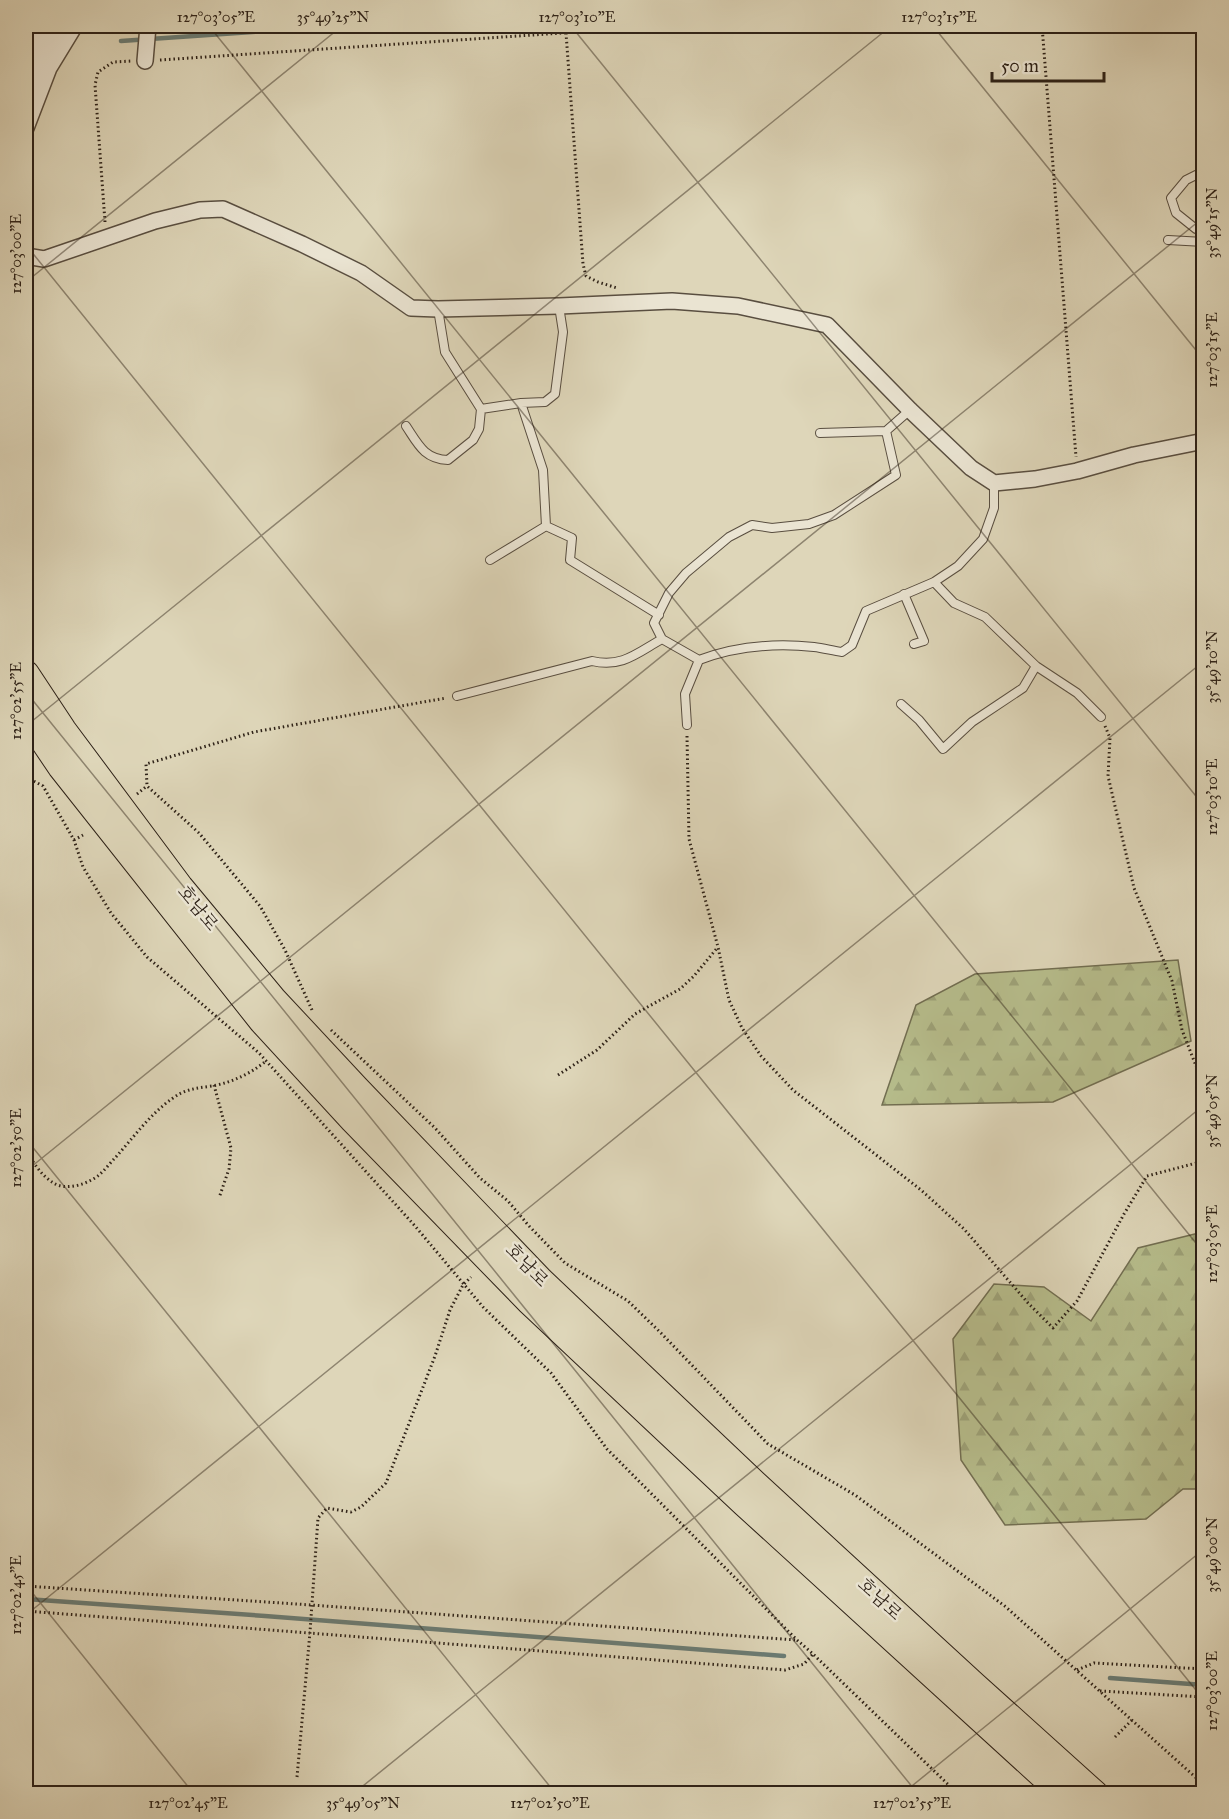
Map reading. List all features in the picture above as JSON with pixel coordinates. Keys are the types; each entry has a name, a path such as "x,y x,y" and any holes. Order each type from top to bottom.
{"highway":[{"name":"호남로","path":"26,674 63,730 180,887 273,999 356,1088 558,1297 754,1483 1095,1794"},
{"name":"호남로","path":"26,714 61,767 262,1021 353,1120 529,1301 744,1503 1063,1794"}],"main road":[{"path":"26,51 42,26"},
{"path":"26,80 62,26"}],"street":[{"path":"26,128 49,68 74,27 72,26"},
{"path":"146,56 148,26"},
{"path":"26,256 44,259 155,221 200,210 223,209 361,273 411,308 558,306 672,301 738,306 827,325 970,468 994,483 1035,479 1077,471 1134,455 1203,441"}],"lane":[{"path":"1198,174 1186,180 1172,198 1176,213 1196,229 1203,230"},
{"path":"1168,240 1203,242"},
{"path":"481,408 545,402 555,394 563,332 558,306"},
{"path":"406,426 423,451 436,460 448,460 473,440 479,429 481,408 445,352 438,309"},
{"path":"521,403 543,470 546,526"},
{"path":"820,434 886,431 910,410"},
{"path":"886,431 896,475 834,515 809,524 772,528 752,525 729,537 686,573 669,593 654,623 662,639 699,660 744,648 767,645 817,647 842,652 852,645 866,611 934,582 958,566 983,539 994,508 994,483"},
{"path":"490,560 546,526"},
{"path":"546,526 572,538 570,560 658,615"},
{"path":"934,582 954,603 985,617 1036,666 1077,693 1101,717"},
{"path":"904,594 924,641 914,644"},
{"path":"457,696 592,661 605,664 625,660 662,639"},
{"path":"687,725 685,694 699,660"},
{"path":"900,704 919,720 943,749 972,722 1023,688 1036,666"}],"path":[{"path":"106,238 95,85 98,72 113,62 146,56 667,26"},
{"path":"1042,26 1077,471"},
{"path":"566,33 583,264 586,276 626,291 631,303"},
{"path":"313,1013 285,950 260,906 199,834 147,786 146,764 254,732 457,696"},
{"path":"1101,717 1110,738 1108,776 1134,888 1172,981 1182,1030 1203,1079"},
{"path":"687,725 689,839 718,946 729,1000 742,1028 761,1056 793,1090 921,1191 964,1229 1028,1303 1053,1328 1077,1301 1147,1176 1203,1161"},
{"path":"26,777 44,786 74,840 83,867 111,913 147,957 267,1061 483,1307 551,1373 607,1449 797,1640 958,1794"},
{"path":"137,794 147,786"},
{"path":"74,840 83,835"},
{"path":"558,1075 597,1050 635,1014 680,989 694,976 718,946"},
{"path":"330,1028 435,1128 480,1178 508,1201 565,1263 628,1301 768,1444 855,1496 1006,1607 1203,1785"},
{"path":"26,1150 32,1161 51,1182 62,1187 83,1184 100,1174 154,1115 173,1098 191,1089 236,1079 254,1071 267,1061"},
{"path":"214,1085 231,1148 229,1169 219,1198"},
{"path":"524,1229 529,1226"},
{"path":"297,1778 318,1518 327,1508 351,1512 361,1507 386,1483 435,1356 450,1310 463,1285 471,1276"},
{"path":"26,1586 797,1640"},
{"path":"26,1611 310,1631 785,1670 804,1664 813,1654"},
{"path":"1077,1670 1094,1663 1203,1670"},
{"path":"1100,1691 1203,1696"},
{"path":"1115,1737 1132,1720"}],"green space":[{"path":"1178,960 1191,1041 1053,1102 882,1105 916,1005 975,974"},
{"path":"1203,1232 1203,1489 1183,1489 1146,1519 1005,1525 961,1460 953,1339 994,1284 1044,1287 1091,1321 1138,1248"}],"waterway":[{"path":"121,41 338,26"},
{"path":"26,1599 784,1656"},
{"path":"1110,1678 1204,1685"}]}
